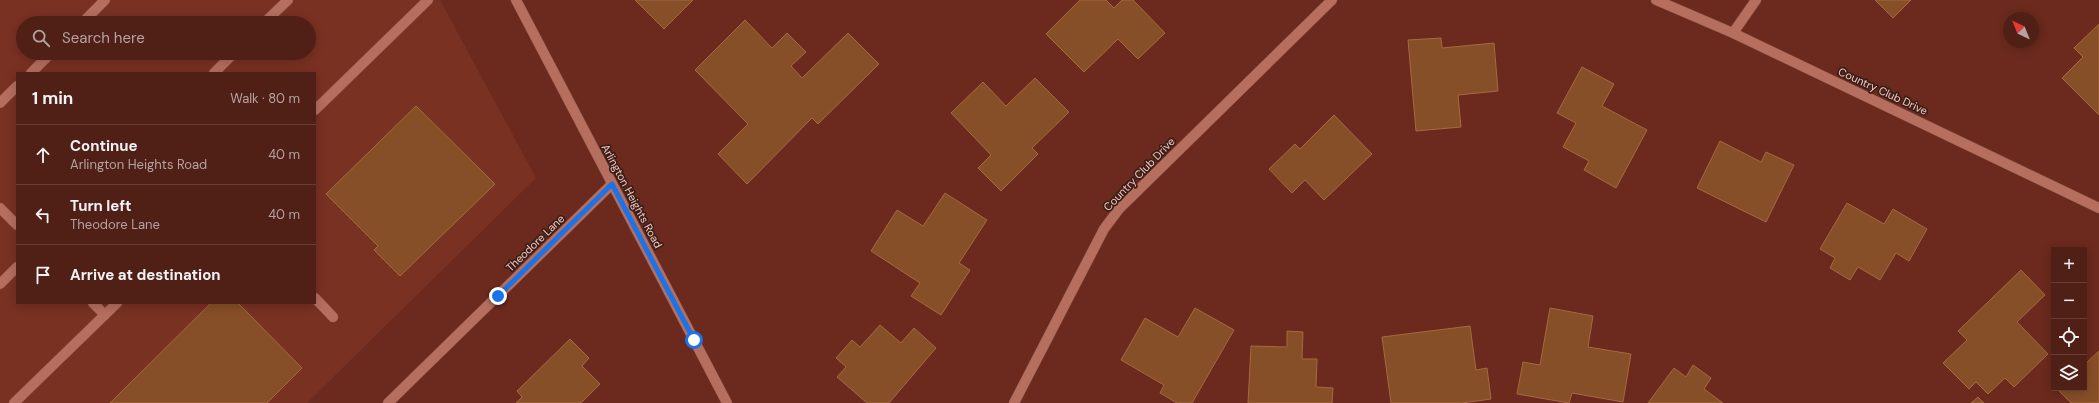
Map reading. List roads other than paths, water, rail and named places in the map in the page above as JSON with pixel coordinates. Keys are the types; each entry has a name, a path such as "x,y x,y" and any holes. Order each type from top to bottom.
{"street":[{"path":"89,16 105,0"},
{"path":"271,16 288,0"},
{"path":"316,109 428,0"},
{"name":"Arlington Heights Road","path":"516,0 727,403"},
{"name":"Country Club Drive","path":"1016,402 1104,229 1119,209 1332,0"},
{"name":"Country Club Drive","path":"1656,0 1733,34 2099,208"},
{"path":"1733,34 1756,0"},
{"path":"32,72 44,60"},
{"path":"215,72 227,60"},
{"path":"0,103 16,87"},
{"name":"Theodore Lane","path":"388,403 612,184"},
{"path":"0,208 16,224"},
{"path":"0,284 16,268"},
{"path":"316,299 332,317"},
{"path":"94,304 105,315"},
{"path":"14,403 116,304"}]}
